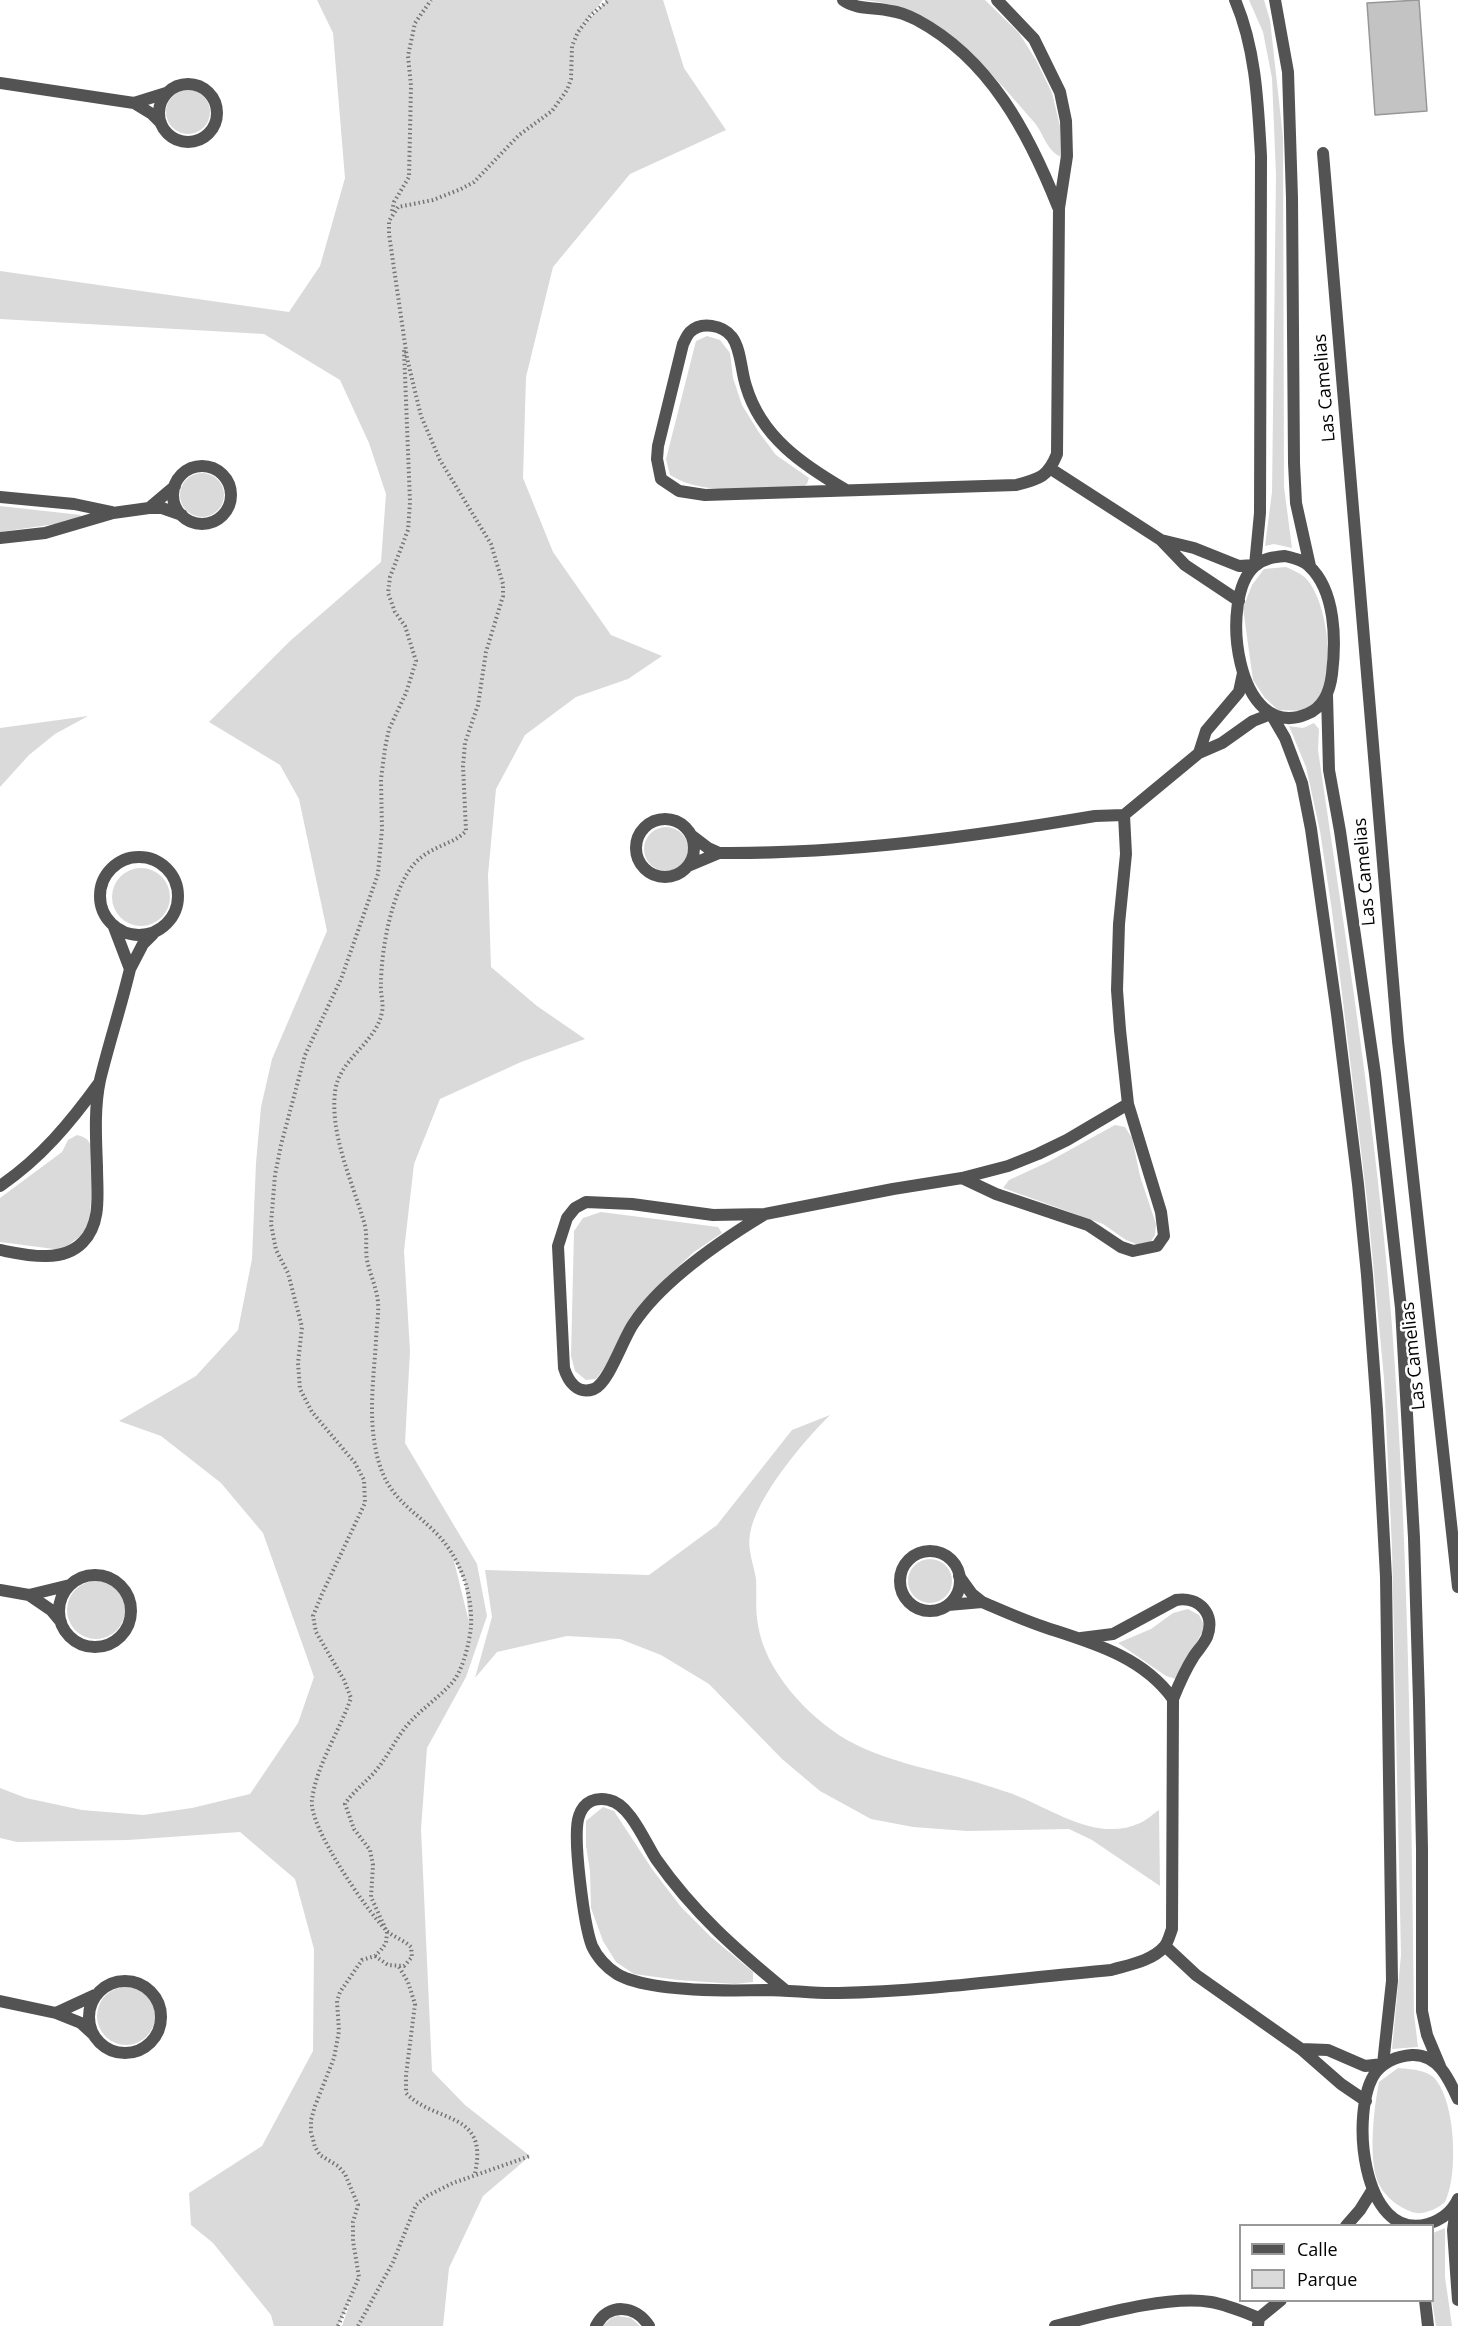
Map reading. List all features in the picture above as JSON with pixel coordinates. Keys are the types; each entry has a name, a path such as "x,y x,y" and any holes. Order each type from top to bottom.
{"street":[{"path":"843,0 853,6 893,11 915,20 954,44 979,68 1008,105 1026,136 1059,208"},
{"path":"846,490 796,458 766,428 746,387 733,338 723,330 710,325 690,332 683,344 658,446 657,459 661,479 679,491 705,495 1016,485 1038,480 1051,469 1057,454 1059,208 1067,156 1066,121 1060,92 1034,39 997,0"},
{"path":"1235,0 1252,58 1258,102 1261,156 1260,513 1255,565"},
{"path":"1275,0 1288,72 1296,503 1310,566 1327,598 1333,622 1335,649 1332,678 1327,695 1319,707 1295,718 1280,717 1262,708 1253,698 1243,673 1238,653 1239,601 1247,574 1255,565 1267,558 1285,556 1310,566"},
{"path":"0,83 134,103 152,114 174,138 183,141 202,138 210,132 217,113 210,94 194,84 184,84 166,93 134,103"},
{"path":"161,123 159,107 166,93"},
{"name":"Las Camelias","path":"1323,153 1398,1041 1458,1587"},
{"path":"0,538 45,533 113,513 150,507 162,508 199,524 209,523 218,519 230,503 229,484 215,469 206,466 187,470 179,477 175,486 174,501 182,515"},
{"path":"1051,469 1161,540 1185,565 1239,601"},
{"path":"150,507 175,486"},
{"path":"0,497 74,504 113,513"},
{"path":"1161,540 1194,548 1239,566 1255,565"},
{"path":"1199,753 1206,731 1239,692 1243,673"},
{"path":"1327,695 1329,770 1375,1074 1401,1308 1414,1538 1419,1701 1422,2011 1427,2035 1440,2066 1451,2082 1458,2099"},
{"path":"719,853 691,835 685,827 667,819 648,824 637,840 639,860 644,868 662,877 672,876 688,866 719,853 767,853 918,842 1095,816 1124,815 1199,753 1222,743 1253,721 1271,714"},
{"path":"1271,714 1285,738 1302,783 1311,829 1338,1025 1367,1275 1386,1577 1392,1981 1383,2064"},
{"path":"962,1178 996,1194 1088,1225 1121,1247 1133,1251 1157,1246 1164,1236 1161,1212 1128,1104 1117,990 1119,924 1126,854 1124,815"},
{"path":"688,866 694,851 691,835"},
{"path":"0,1250 39,1256 57,1255 73,1250 91,1232 97,1199 96,1124 100,1082 130,969 143,944 166,925 174,914 178,901 177,888 172,875 163,865 151,859 137,857 124,860 113,867 102,884 100,904 105,916 114,927 130,969"},
{"path":"114,927 134,935 155,932"},
{"path":"0,1186 23,1171 49,1146 74,1118 100,1082"},
{"path":"765,1214 735,1233 669,1283 646,1306 633,1324 607,1376 595,1389 584,1390 568,1381 564,1368 558,1246 567,1218 575,1208 586,1202 603,1201 713,1215 765,1214 893,1188 962,1178 1038,1154 1067,1140 1128,1104"},
{"path":"959,1576 958,1592 948,1605 939,1610 918,1609 910,1603 900,1586 904,1566 911,1558 930,1551 940,1554 949,1559 972,1594 982,1602 1113,1652 1145,1670 1166,1688 1173,1699"},
{"path":"0,1590 28,1595 51,1610 66,1633 76,1642 87,1647 112,1644 122,1636 131,1620 131,1601 125,1590 117,1581 105,1575 92,1574 70,1585 28,1595"},
{"path":"60,1622 60,1602 70,1585"},
{"path":"785,1990 714,1930 689,1904 646,1845 622,1805 603,1798 593,1799 584,1807 579,1816 576,1833 585,1917 593,1947 608,1968 619,1976 635,1981 712,1991 785,1990 837,1993 933,1987 1111,1970 1147,1958 1165,1946 1172,1929 1173,1699 1184,1673 1206,1640 1209,1630 1208,1617 1203,1607 1195,1601 1176,1600 1113,1634 1081,1638"},
{"path":"948,1605 982,1602"},
{"path":"1165,1946 1196,1975 1301,2049 1341,2084 1366,2101"},
{"path":"0,2001 56,2013 81,2023 101,2044 111,2050 124,2053 136,2052 156,2037 161,2025 162,2013 151,1990 140,1983 128,1980 116,1981 95,1995 56,2013"},
{"path":"93,2034 89,2014 95,1995"},
{"path":"1301,2049 1328,2050 1365,2066 1383,2064"},
{"path":"1404,2224 1388,2214 1379,2204 1373,2189 1364,2156 1362,2129 1366,2101 1372,2079 1383,2064 1395,2057 1414,2055 1430,2059 1440,2066"},
{"path":"1348,2224 1373,2189"},
{"path":"1426,2224 1448,2214 1458,2201"},
{"path":"1458,2201 1453,2230 1458,2300"},
{"path":"1055,2326 1108,2313 1177,2302 1210,2302 1259,2322 1280,2302"},
{"path":"1425,2302 1428,2326"},
{"path":"596,2326 606,2313 625,2308 643,2317 649,2326"}],"path":[{"path":"338,2326 359,2277 353,2241 353,2222 358,2205 345,2174 338,2166 320,2155 315,2147 311,2120 334,2058 339,2031 337,2001 340,1992 362,1960 375,1956 386,1943 387,1932 371,1897 373,1865 370,1850 354,1829 345,1810 345,1804 379,1767 409,1723 453,1683 467,1648 471,1628 470,1604 465,1582 451,1552 433,1529 420,1520 391,1490 377,1456 371,1400 378,1303 368,1261 367,1231 339,1136 335,1091 344,1066 373,1032 380,1017 384,954 394,905 406,874 426,853 462,836 466,831 463,766 465,743 478,705 486,652 503,596 499,566 491,544 441,460 421,416 407,358 388,234 394,202 409,177 411,86 408,56 415,24 431,0"},
{"path":"389,221 398,207 433,200 474,182 519,135 552,111 567,90 571,79 572,46 578,32 591,15 609,0"},
{"path":"375,1956 387,1965 399,1967 409,1963 412,1957 411,1947 403,1939 387,1932 350,1884 319,1831 311,1802 316,1780 351,1698 344,1680 316,1632 313,1617 366,1503 364,1480 355,1464 312,1412 300,1389 298,1363 302,1328 288,1273 276,1250 271,1224 275,1175 291,1099 305,1055 340,979 378,874 382,829 381,779 385,748 389,729 406,693 416,661 405,626 395,612 388,593 390,577 408,530 410,502 402,321"},
{"path":"399,1967 408,1982 415,2004 406,2074 406,2093 414,2102 454,2119 477,2141 479,2156 475,2174"},
{"path":"358,2326 393,2262 416,2205 427,2196 475,2174 530,2156"}],"green space":[{"path":"317,0 603,0 582,27 607,0 663,0 684,68 726,130 630,174 553,267 526,377 523,478 553,552 611,635 662,656 628,679 576,697 525,735 496,789 488,875 491,967 537,1006 585,1039 521,1062 440,1099 414,1164 404,1251 410,1351 405,1443 477,1564 487,1616 466,1677 427,1748 421,1829 432,2071 465,2105 530,2156 483,2196 449,2268 443,2326 342,2326 352,2297 338,2326 274,2326 271,2315 213,2243 191,2225 189,2193 262,2146 313,2051 314,1949 295,1879 240,1832 128,1840 17,1842 0,1838 0,1788 26,1798 82,1810 143,1815 192,1808 250,1794 298,1723 314,1677 263,1533 221,1483 161,1436 119,1421 196,1376 238,1330 252,1259 261,1107 272,1059 327,931 299,799 280,765 209,722 290,641 381,562 386,494 369,443 340,380 264,334 0,319 0,271 289,312 320,266 345,178 333,33","holes":["453,1557 465,1583 469,1622"]},
{"path":"858,0 985,0 1019,33 1036,60 1052,93 1060,126 1061,157 1052,150 1034,122 998,81 957,42 934,25 910,12 885,3"},
{"path":"1249,0 1264,0 1270,20 1283,137 1284,487 1292,548 1274,544 1265,546 1272,492 1276,175 1272,78 1263,32"},
{"path":"188,90 203,97 210,112 203,127 188,134 173,127 166,112 173,97"},
{"path":"707,336 720,340 730,353 733,378 742,405 758,431 776,455 809,478 807,484 801,488 716,489 684,482 670,475 666,459 696,341"},
{"path":"202,473 217,480 224,495 217,510 202,517 187,510 180,495 187,480"},
{"path":"0,506 81,515 76,521 0,532"},
{"path":"1286,567 1301,575 1311,585 1318,599 1327,635 1327,672 1324,687 1319,699 1304,711 1278,710 1265,698 1253,680 1243,608 1252,585 1264,569"},
{"path":"88,716 55,734 29,755 0,787 0,728"},
{"path":"1314,723 1319,729 1318,750 1350,965 1378,1181 1398,1412 1408,1670 1414,2014 1418,2047 1392,2049 1401,1955 1392,1548 1384,1378 1367,1200 1332,911 1320,831 1306,767 1289,726 1303,728"},
{"path":"666,827 681,834 688,849 681,864 666,871 651,864 644,849 651,834"},
{"path":"135,868 147,868 162,876 170,891 170,903 162,918 147,926 135,926 120,918 112,903 112,891 120,876"},
{"path":"1115,1125 1125,1127 1132,1138 1140,1176 1156,1224 1155,1235 1150,1243 1141,1246 1126,1240 1103,1224 1003,1188 1009,1180 1048,1162"},
{"path":"77,1135 88,1141 93,1157 89,1224 84,1233 62,1250 0,1242 0,1198 62,1152 68,1140"},
{"path":"601,1212 718,1227 722,1233 694,1252 666,1278 631,1318 607,1364 596,1379 586,1380 575,1371 571,1356 574,1231 583,1218"},
{"path":"830,1415 794,1455 771,1487 754,1519 750,1534 750,1552 756,1579 758,1625 769,1659 779,1676 804,1706 832,1730 847,1740 880,1755 1007,1792 1063,1817 1094,1827 1125,1828 1143,1822 1159,1810 1160,1886 1092,1840 1069,1829 967,1831 913,1827 871,1819 820,1791 782,1759 709,1684 661,1655 620,1639 567,1636 497,1652 475,1678 492,1617 485,1570 649,1575 717,1525 792,1430"},
{"path":"930,1559 945,1566 952,1581 945,1596 930,1603 915,1596 908,1581 915,1566"},
{"path":"90,1581 102,1581 117,1589 125,1604 125,1616 117,1631 102,1639 90,1639 75,1631 67,1616 67,1604 75,1589"},
{"path":"1188,1609 1199,1615 1205,1627 1176,1679 1166,1676 1118,1643 1151,1629 1173,1613"},
{"path":"603,1807 614,1811 652,1869 681,1907 711,1937 753,1972 753,1982 735,1984 634,1974 616,1962 603,1941 591,1908 586,1821"},
{"path":"120,1987 132,1987 147,1995 155,2010 155,2022 147,2037 132,2045 120,2045 105,2037 97,2022 97,2010 105,1995"},
{"path":"1398,2068 1419,2071 1433,2077 1443,2091 1448,2106 1453,2141 1449,2190 1442,2205 1425,2212 1412,2212 1398,2205 1383,2191 1376,2176 1373,2150 1375,2106 1379,2082"},
{"path":"1445,2228 1445,2277 1452,2326 1436,2326 1432,2302 1434,2302 1434,2233"},
{"path":"618,2316 631,2318 640,2326 603,2326 611,2318"}],"building":[{"path":"1419,0 1427,111 1375,115 1367,3"}]}
